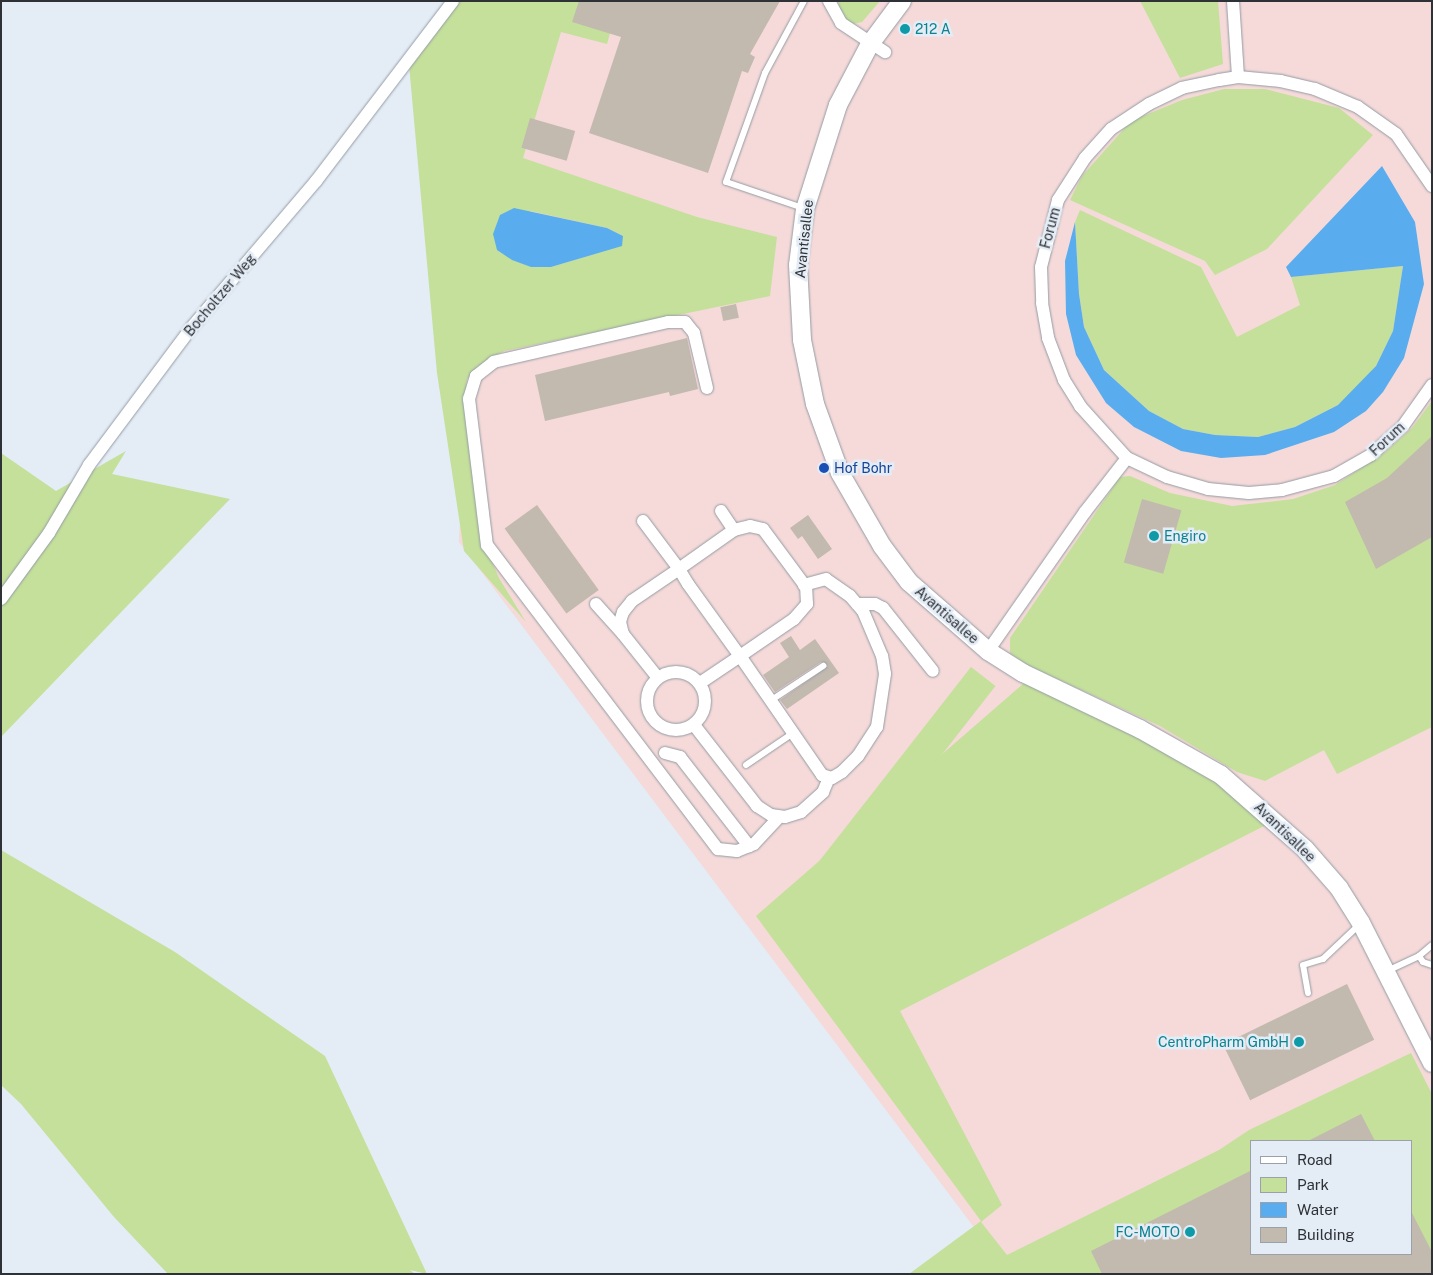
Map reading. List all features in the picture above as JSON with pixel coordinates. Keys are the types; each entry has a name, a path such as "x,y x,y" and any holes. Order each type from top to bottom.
{"street":[{"name":"Bocholtzer Weg","path":"1,599 49,533 89,465 191,328 316,181 453,1"},
{"path":"829,1 841,23 878,48"},
{"name":"Avantisallee","path":"902,1 878,48 838,105 805,209 798,264 802,340 815,404 836,464 865,519 909,582 988,651 1022,673 1140,729 1221,774 1305,849 1339,888 1361,923 1432,1064"},
{"path":"1233,1 1238,77"},
{"name":"Forum","path":"1432,186 1396,134 1358,108 1315,89 1238,77 1182,88 1148,104 1110,129 1086,158 1058,200 1048,232 1041,267 1042,303 1048,338 1064,380 1080,406 1127,458 1167,477 1208,489 1249,493 1282,490 1334,476 1371,455 1403,426 1432,384"},
{"path":"707,388 694,333 686,322 668,322 525,353 494,362 476,376 470,399 487,545 548,622 718,849 737,851 748,846 779,818 801,812 823,792 829,778"},
{"path":"988,651 1085,512 1127,458"},
{"path":"721,511 734,530"},
{"path":"643,521 679,569 822,775 829,778 838,776 858,756 877,727 883,702 885,674 875,634 857,604 826,579 804,585"},
{"path":"623,634 620,622 623,612 632,601 734,530 750,526 768,532 804,585 808,596 802,612 700,683"},
{"path":"596,604 658,678"},
{"path":"857,604 875,604 883,608 933,671"},
{"path":"606,616 623,612"},
{"path":"680,672 700,683 706,705 694,725 684,730 668,730 652,720 647,709 646,698 658,678 680,672"},
{"path":"694,725 757,806 779,818"},
{"path":"653,763 666,753 668,730"},
{"path":"666,753 680,757 748,846"}],"lane":[{"path":"804,1 765,73 726,182 805,209"},
{"path":"770,701 823,666"},
{"path":"746,765 793,733"},
{"path":"1308,993 1303,965 1323,959 1361,923"},
{"path":"1386,971 1419,956 1432,945"},
{"path":"1419,956 1423,962 1432,965"}],"shaded area":[{"path":"496,1 1432,1 1432,1274 1009,1274 459,542 483,21"}],"green space":[{"path":"458,1 640,1 612,26 607,44 561,32 523,158 697,217 777,237 770,296 504,351 478,366 467,379 465,400 480,533 499,578 526,622 464,551 437,373 409,65","holes":["530,211 607,228 623,236 581,258 551,267"]},
{"path":"838,1 880,1 862,22 853,24 842,18"},
{"path":"1140,1 1218,1 1223,64 1180,78"},
{"path":"1224,89 1265,89 1339,108 1373,135 1267,249 1215,275 1205,261 1070,200 1082,176 1131,121 1182,100"},
{"path":"1080,210 1201,267 1237,337 1300,305 1291,277 1403,266 1393,331 1376,366 1361,385 1338,405 1295,427 1258,437 1215,435 1183,429 1149,411 1104,370 1084,327 1079,294 1075,222"},
{"path":"1432,401 1432,727 1337,774 1324,750 1265,781 1237,772 1160,726 1027,665 1010,653 1010,638 1120,477 1130,476 1170,493 1232,506 1293,499 1335,485 1383,454 1412,428"},
{"path":"126,451 112,474 230,499 1,737 1,453 56,491"},
{"path":"971,667 995,686 816,916 791,897"},
{"path":"1024,683 1151,743 1226,787 1268,824 900,1011 1002,1205 981,1222 1007,1255 1219,1150 1249,1130 1411,1053 1432,1094 1432,1274 909,1274 981,1221 756,916"},
{"path":"1,850 175,952 325,1056 427,1274 410,1270 415,1274 168,1274 114,1217 21,1104 1,1085"}],"water":[{"path":"1382,166 1415,222 1424,284 1404,358 1383,392 1366,411 1334,432 1265,455 1221,458 1181,451 1134,427 1106,403 1076,355 1066,314 1065,261 1075,222 1079,294 1084,327 1104,370 1149,411 1183,429 1215,435 1258,437 1295,427 1338,405 1376,366 1393,331 1403,266 1291,277 1286,267"},
{"path":"514,208 607,228 623,236 622,246 551,267 531,267 512,260 497,250 493,234 500,215"}],"building":[{"path":"579,1 780,1 750,54 755,57 748,73 742,71 708,173 589,133 621,37 572,22"},
{"path":"530,118 575,131 567,161 521,148"},
{"path":"736,304 739,318 723,321 720,307"},
{"path":"687,338 698,389 670,396 669,392 545,421 535,375"},
{"path":"1432,436 1432,537 1376,569 1345,502 1387,478"},
{"name":"Engiro","path":"1142,499 1181,510 1163,574 1124,562"},
{"path":"537,505 599,590 566,613 505,529"},
{"path":"808,515 832,549 818,559 802,536 798,539 790,528"},
{"path":"791,636 800,650 815,639 839,673 787,709 780,700 828,666 821,662 775,692 763,675 789,657 780,643"},
{"name":"CentroPharm GmbH","path":"1347,984 1374,1040 1250,1100 1223,1044"},
{"path":"1361,1114 1374,1140 1310,1140"},
{"name":"FC-MOTO","path":"1250,1171 1250,1255 1413,1255 1413,1215 1432,1252 1432,1274 1102,1274 1091,1251"}],"place":[{"name":"212 A","path":"905,29"},
{"name":"Hof Bohr","path":"824,468"},
{"name":"Engiro","path":"1154,536"},
{"name":"CentroPharm GmbH","path":"1299,1042"},
{"name":"FC-MOTO","path":"1190,1232"}]}
